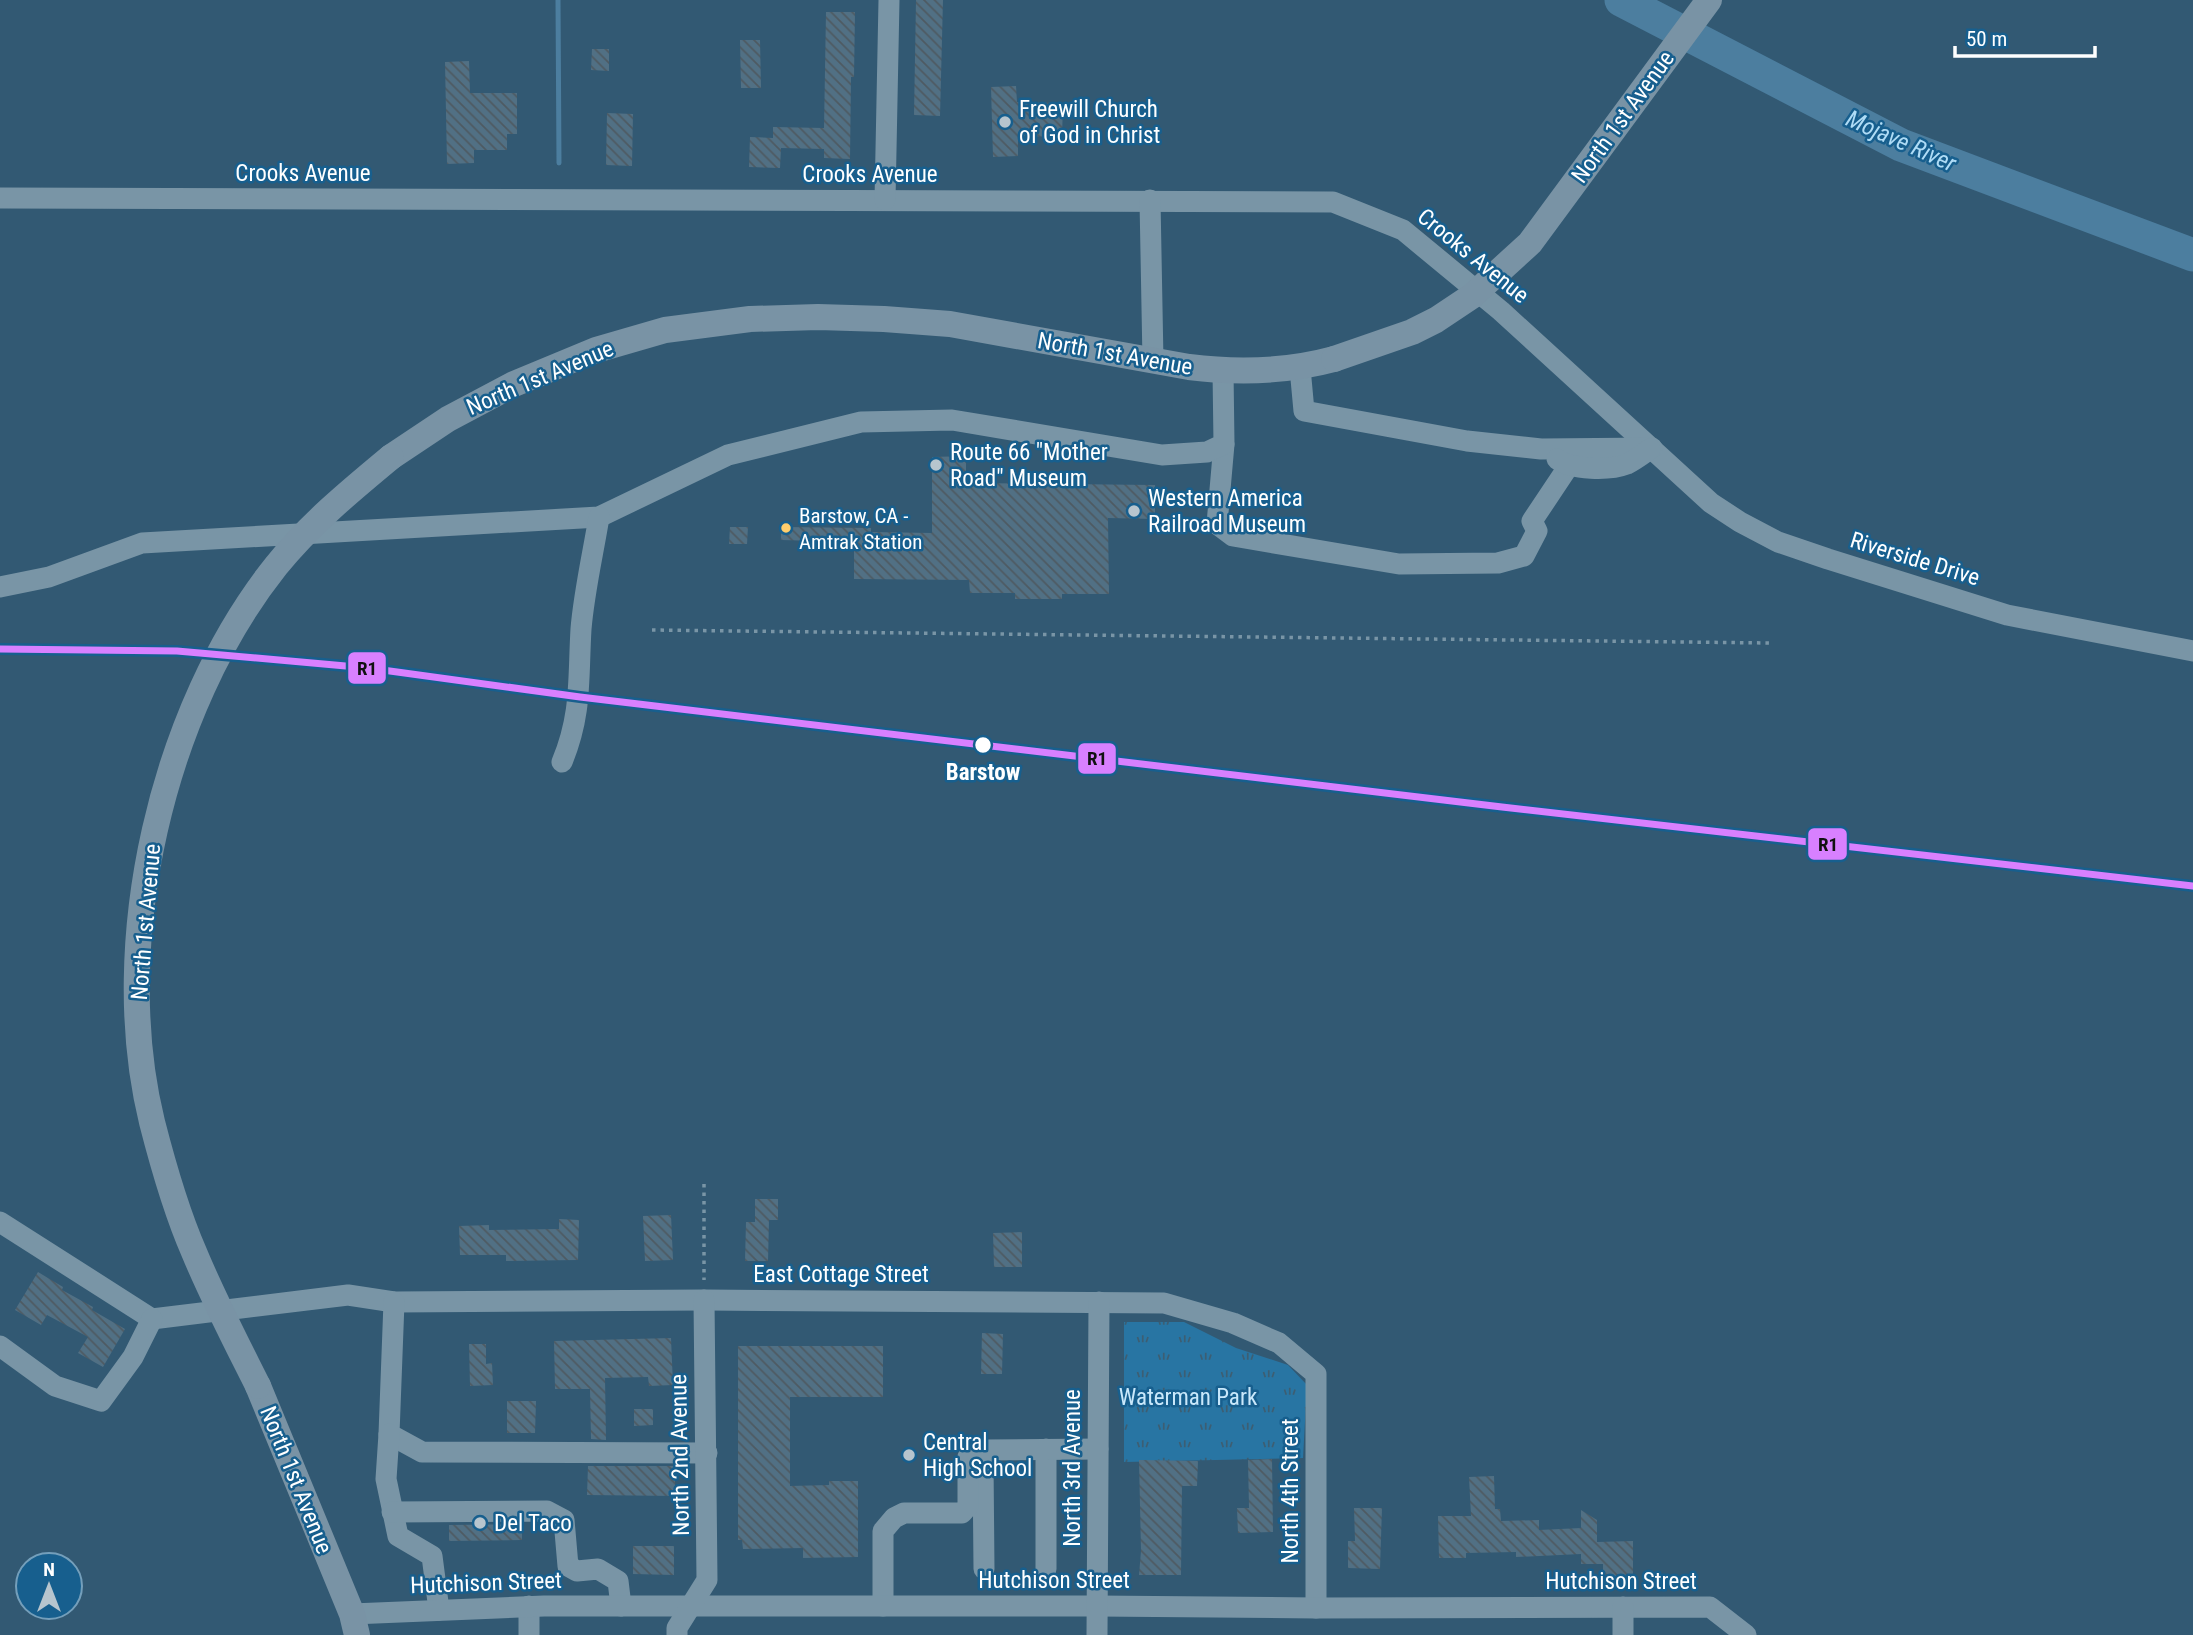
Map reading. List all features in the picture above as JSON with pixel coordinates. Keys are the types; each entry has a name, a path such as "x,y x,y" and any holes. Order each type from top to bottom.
{"main road":[{"name":"North 1st Avenue","path":"354,1625 258,1386 194,1251 171,1187 152,1120 141,1057 137,1003 146,878 153,837 175,758 189,718 226,639 276,566 331,506 391,457 448,419 514,384 584,355 665,330 750,319 818,317 923,322 950,324 1223,371 1300,368 1412,332 1472,296 1530,243 1709,0"}],"street":[{"path":"885,200 889,0"},
{"name":"Crooks Avenue","path":"0,198 1332,202 1403,230 1501,310 1652,448"},
{"path":"1150,200 1153,361"},
{"path":"1300,368 1304,411 1467,440 1541,449 1652,448"},
{"path":"1223,371 1224,444 1217,524 1233,536 1399,564 1498,564 1524,556 1537,531 1532,521 1568,467"},
{"path":"0,587 49,577 142,543 599,517 729,455 861,422 952,420 1162,455 1206,452 1224,444"},
{"path":"1541,449 1568,467 1600,467 1625,464 1652,448"},
{"name":"Riverside Drive","path":"1652,448 1711,503 1740,522 1778,541 2007,615 2193,651"},
{"path":"562,762 573,737 580,697 582,627 599,517"},
{"path":"0,1222 152,1319 133,1357 101,1401 55,1386 0,1346"},
{"name":"East Cottage Street","path":"152,1319 348,1295 394,1302 704,1300 1164,1303 1233,1323 1279,1343 1316,1374"},
{"name":"North 2nd Avenue","path":"677,1635 677,1628 707,1580 704,1300"},
{"path":"394,1302 386,1479 398,1536 432,1556 439,1611"},
{"name":"North 3rd Avenue","path":"1097,1635 1099,1302"},
{"name":"North 4th Street","path":"1316,1374 1316,1608"},
{"path":"389,1434 422,1452 706,1453"},
{"path":"1045,1449 1046,1569"},
{"path":"883,1606 883,1531 894,1518 904,1513 962,1513 968,1506 968,1457 982,1450 1098,1449"},
{"path":"982,1450 984,1569"},
{"path":"393,1512 547,1511 564,1520 568,1566 578,1571 598,1569 618,1581 621,1606"},
{"path":"529,1606 529,1635"},
{"name":"Hutchison Street","path":"354,1625 439,1611 529,1606 1710,1607 1746,1635"},
{"path":"1623,1607 1623,1635"}],"path":[{"path":"652,630 1770,643"},
{"path":"704,1184 704,1300"}],"green space":[{"name":"Waterman Park","path":"1124,1322 1184,1322 1236,1348 1288,1365 1307,1385 1303,1458 1124,1462"}],"building":[{"path":"916,0 943,0 940,116 914,115"},
{"path":"826,12 855,12 850,159 824,158 824,149 781,148 780,168 749,167 750,137 773,138 773,127 824,128"},
{"path":"740,40 760,40 761,88 741,88"},
{"path":"592,49 609,49 609,71 591,70"},
{"path":"469,61 470,93 517,93 517,134 507,134 507,150 474,150 474,163 447,164 445,62"},
{"path":"1016,86 1017,102 1063,103 1062,137 1018,136 1018,156 993,157 991,87"},
{"path":"607,113 633,114 632,166 606,165"},
{"path":"966,456 966,483 1155,485 1155,519 1108,518 1109,594 1062,594 1062,599 1015,599 1015,593 970,593 969,580 854,579 854,542 781,540 781,527 871,528 871,532 932,533 932,457"},
{"path":"730,527 748,527 747,544 729,544"},
{"path":"755,1199 778,1199 778,1220 769,1220 768,1261 745,1261 746,1222 755,1222"},
{"path":"671,1215 673,1260 645,1261 643,1216"},
{"path":"559,1219 579,1220 578,1260 506,1261 506,1255 460,1255 459,1226 489,1225 489,1230 559,1229"},
{"path":"1022,1232 1022,1267 994,1267 993,1233"},
{"path":"38,1272 63,1287 62,1290 93,1307 92,1310 125,1329 103,1367 78,1353 88,1337 47,1315 41,1325 15,1310"},
{"path":"982,1333 1003,1334 1002,1374 981,1374"},
{"path":"671,1338 673,1385 649,1386 648,1377 605,1378 606,1440 591,1439 590,1389 555,1389 554,1341"},
{"path":"469,1344 486,1344 486,1364 492,1363 493,1385 470,1386"},
{"path":"738,1346 883,1346 883,1397 790,1397 790,1486 829,1485 829,1481 858,1481 858,1557 803,1558 803,1548 743,1549 742,1540 738,1540"},
{"path":"507,1401 536,1401 535,1433 507,1433"},
{"path":"634,1409 653,1409 653,1425 634,1426"},
{"path":"1272,1459 1273,1532 1238,1533 1237,1508 1249,1508 1248,1460"},
{"path":"1139,1460 1198,1461 1197,1486 1182,1486 1181,1575 1139,1575"},
{"path":"588,1466 675,1466 675,1496 587,1495"},
{"path":"1494,1476 1495,1509 1500,1509 1501,1521 1539,1520 1539,1530 1581,1528 1581,1510 1597,1520 1597,1542 1633,1541 1633,1578 1603,1579 1603,1564 1581,1564 1581,1554 1516,1557 1516,1552 1466,1553 1466,1558 1439,1558 1438,1516 1471,1516 1469,1477"},
{"path":"1354,1508 1382,1508 1380,1569 1348,1568 1348,1541 1355,1541"},
{"path":"522,1524 522,1540 449,1541 449,1525"},
{"path":"633,1546 674,1546 674,1575 633,1574"}],"waterway":[{"path":"558,0 559,163"},
{"name":"Mojave River","path":"1621,0 1901,145 2193,255"}],"transit line":[{"name":"R1","path":"0,649 177,651 368,668 580,697 2193,886"}],"place":[{"name":"Freewill Church of God in Christ","path":"1005,122"},
{"name":"Route 66 \"Mother Road\" Museum","path":"936,465"},
{"name":"Western America Railroad Museum","path":"1134,511"},
{"name":"Barstow, CA - Amtrak Station","path":"786,528"},
{"name":"Barstow","path":"983,745"},
{"name":"Central High School","path":"909,1455"},
{"name":"Del Taco","path":"480,1523"}]}
